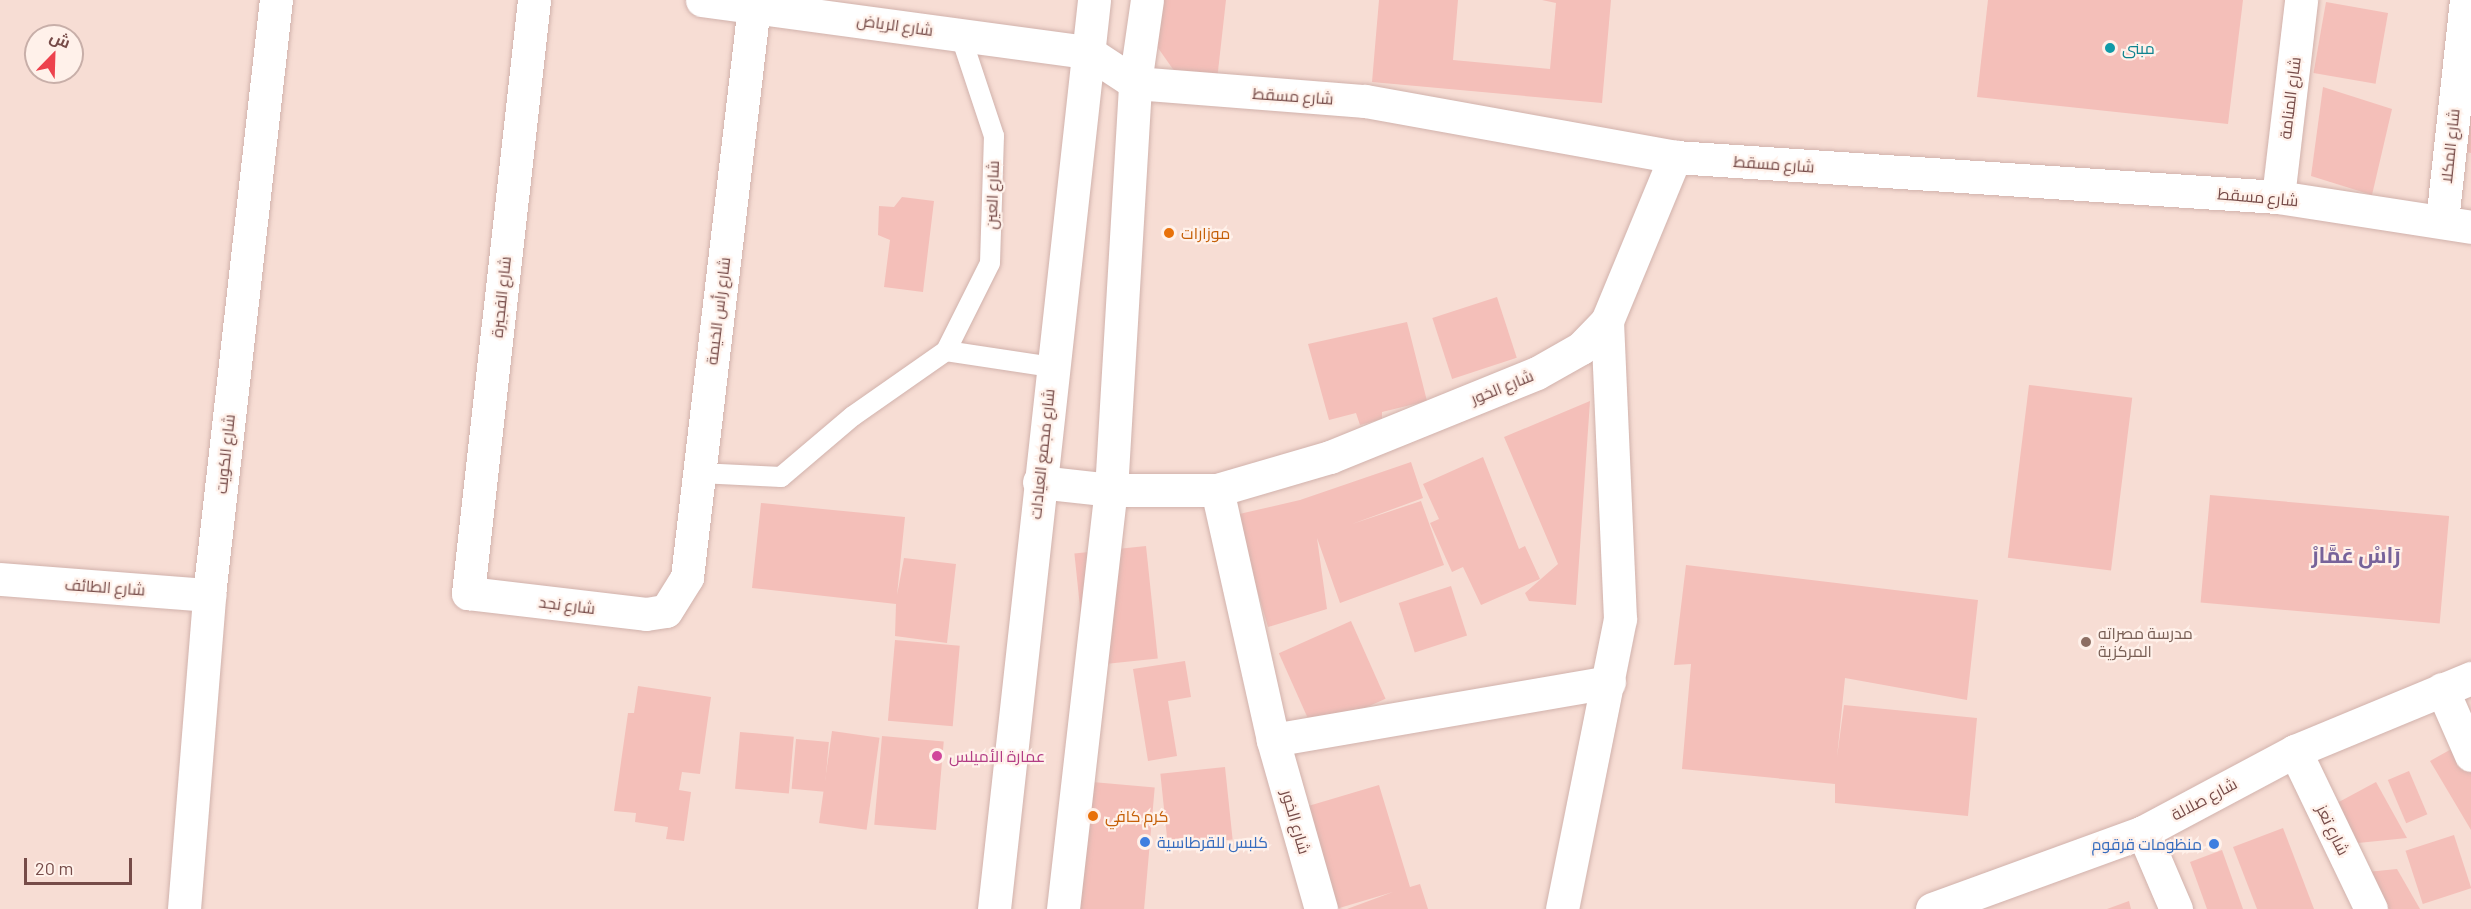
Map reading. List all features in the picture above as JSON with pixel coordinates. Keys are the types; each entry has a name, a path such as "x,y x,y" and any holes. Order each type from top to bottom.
{"street":[{"name":"شارع الكويت","path":"184,909 209,595 276,0"},
{"name":"شارع الفجيرة","path":"468,593 534,0"},
{"name":"شارع الرياض","path":"702,0 1088,52"},
{"name":"شارع مجمع العيادات","path":"994,909 1039,482 1094,0"},
{"path":"1063,909 1111,490 1135,83 1146,0"},
{"name":"شارع المنامة","path":"2278,197 2301,0"},
{"name":"شارع المكلا","path":"2456,224 2466,0"},
{"name":"شارع رأس الخيمة","path":"666,611 687,577 754,6"},
{"name":"شارع مسقط","path":"1088,52 1135,83 1365,101 1675,157 2278,197 2456,224"},
{"name":"شارع الخور","path":"1039,482 1111,490 1217,490 1330,457 1537,373 1581,348 1607,321 1675,157"},
{"path":"1562,909 1620,618 1607,321"},
{"name":"شارع الخور","path":"1217,490 1272,740 1321,909"},
{"name":"شارع الطائف","path":"0,579 209,595"},
{"name":"شارع نجد","path":"468,593 646,614 666,611"},
{"path":"1272,740 1609,682"},
{"path":"2456,684 2471,755"},
{"name":"شارع صلالة","path":"1932,909 2143,832 2295,751 2456,684"},
{"name":"شارع تعز","path":"2295,751 2371,909"},
{"path":"2143,832 2176,909"}],"lane":[{"name":"شارع العين","path":"946,351 990,263 994,136 960,34"},
{"path":"699,473 781,477 853,416 946,351 1052,367"}],"shaded area":[{"path":"0,0 2471,0 2471,909 0,909"}],"building":[{"path":"1160,0 1226,0 1217,80 1177,75 1156,45"},
{"path":"1379,0 1458,0 1453,60 1550,69 1556,3 1542,0 1611,0 1602,103 1372,82"},
{"name":"مبنى","path":"1988,0 2243,0 2228,124 1977,97"},
{"path":"2326,2 2388,13 2376,84 2313,73"},
{"path":"2323,87 2392,109 2372,195 2311,176"},
{"path":"2471,102 2471,153 2459,151"},
{"path":"902,197 934,201 923,292 884,287 890,240 878,235 879,206 894,207"},
{"path":"1497,297 1517,358 1452,379 1432,318"},
{"path":"1407,322 1427,401 1382,412 1382,419 1360,425 1356,413 1329,420 1308,344"},
{"path":"2029,385 2132,398 2111,570 2008,558"},
{"path":"1590,401 1576,605 1529,601 1525,593 1558,564 1504,437"},
{"path":"1483,457 1519,549 1525,546 1540,579 1481,605 1463,567 1452,572 1430,523 1439,519 1423,484"},
{"path":"1411,462 1423,498 1352,524 1421,501 1444,565 1340,603 1317,538 1327,609 1268,627 1235,515 1300,500"},
{"path":"2210,495 2449,516 2440,624 2201,603"},
{"path":"761,503 905,517 897,595 904,558 956,564 947,643 895,636 896,604 752,588"},
{"path":"1146,546 1158,658 1086,666 1074,554"},
{"path":"1686,565 1978,600 1967,700 1845,678 1837,757 1844,705 1977,718 1968,816 1835,803 1835,784 1682,769 1691,664 1674,665"},
{"path":"1451,586 1467,635 1415,652 1399,603"},
{"path":"1351,621 1386,699 1313,731 1279,653"},
{"path":"895,640 960,646 953,726 888,721"},
{"path":"1185,661 1191,697 1168,701 1177,756 1148,761 1133,669"},
{"path":"638,686 711,697 700,774 682,772 679,790 691,792 684,841 666,839 668,827 635,822 636,813 614,811 628,713 634,713"},
{"path":"832,731 880,738 867,830 819,823"},
{"path":"740,732 794,737 789,793 735,789"},
{"path":"882,736 944,741 936,830 874,825"},
{"path":"2471,738 2471,830 2430,761"},
{"path":"796,739 829,742 825,792 792,789"},
{"path":"1225,767 1233,840 1168,846 1160,774"},
{"path":"2409,771 2427,814 2406,823 2388,780"},
{"path":"1081,781 1155,787 1144,909 1070,909"},
{"path":"2376,782 2407,838 2358,843 2337,803"},
{"path":"1379,785 1410,887 1420,884 1428,909 1347,909 1393,892 1336,909 1278,815"},
{"path":"2283,828 2314,909 2257,909 2233,847"},
{"path":"2454,835 2471,888 2423,904 2405,851"},
{"path":"2222,850 2243,909 2207,909 2190,862"},
{"path":"2397,869 2420,909 2388,909 2367,872"},
{"path":"2129,901 2131,909 2107,909"}],"place":[{"name":"مبنى","path":"2110,48"},
{"name":"موزارات","path":"1169,233"},
{"name":"مدرسة مصراته المركزية","path":"2086,642"},
{"name":"عمارة الأميلس","path":"937,756"},
{"name":"كرم كافي","path":"1093,816"},
{"name":"كلبس للقرطاسية","path":"1145,842"},
{"name":"منظومات قرقوم","path":"2214,844"}],"district":[{"name":"رَاسْ عَمَّارْ","path":"2356,555"}]}
